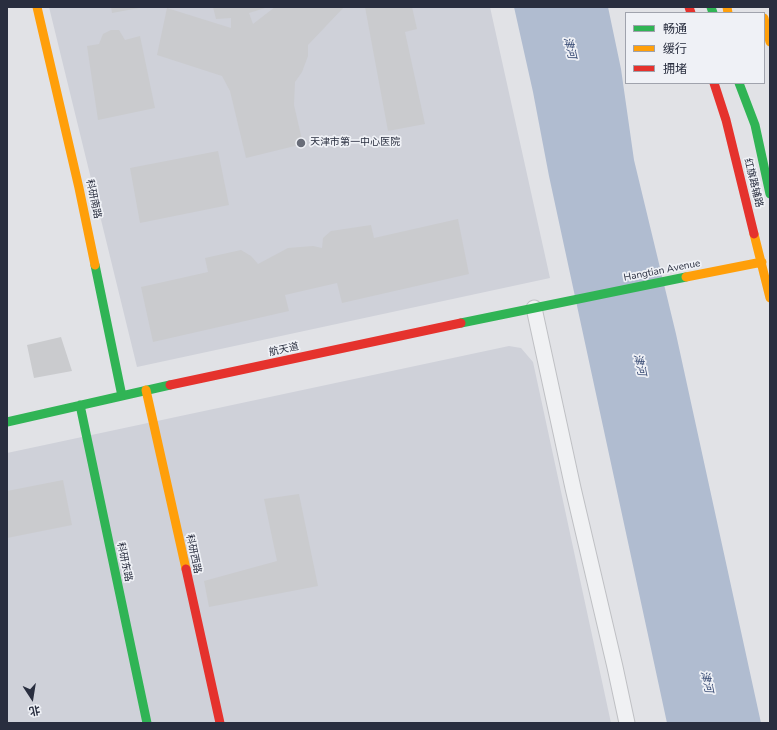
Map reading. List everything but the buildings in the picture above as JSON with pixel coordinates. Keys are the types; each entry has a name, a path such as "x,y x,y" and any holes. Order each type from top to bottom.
{"main road":[{"name":"科研南路","path":"37,7 79,188 122,396"},
{"path":"765,22 770,42"},
{"name":"红旗路辅路","path":"714,84 726,120 770,298"},
{"path":"739,84 755,125"},
{"path":"745,84 770,194"},
{"name":"Hangtian Avenue","path":"566,302 762,262"},
{"name":"航天道","path":"7,422 80,404 566,302"},
{"name":"科研西路","path":"146,390 220,723"},
{"name":"科研东路","path":"80,404 147,723"}],"street":[{"path":"534,308 573,488 616,667 627,723"}],"shaded area":[{"name":"天津市第一中心医院","path":"49,7 490,7 550,278 137,367"},
{"path":"509,346 521,348 533,362 611,723 7,723 7,453"}],"water":[{"name":"津河","path":"514,7 608,7 621,69 634,160 676,334 761,723 667,723"}],"traffic: fast":[{"path":"711,7 713,12"},
{"path":"739,84 755,125 770,194"},
{"path":"95,265 122,396"},
{"path":"461,323 686,277"},
{"path":"7,422 170,385"},
{"path":"80,405 147,723"}],"traffic: slow":[{"path":"37,7 79,188 95,265"},
{"path":"727,7 728,12"},
{"path":"765,22 770,42"},
{"path":"754,234 770,298"},
{"path":"686,277 762,262"},
{"path":"146,390 186,569"}],"traffic: jam":[{"path":"689,7 691,12"},
{"path":"714,84 726,120 754,234"},
{"path":"170,385 461,323"},
{"path":"186,569 220,723"}],"place":[{"name":"天津市第一中心医院","path":"301,143"}]}
